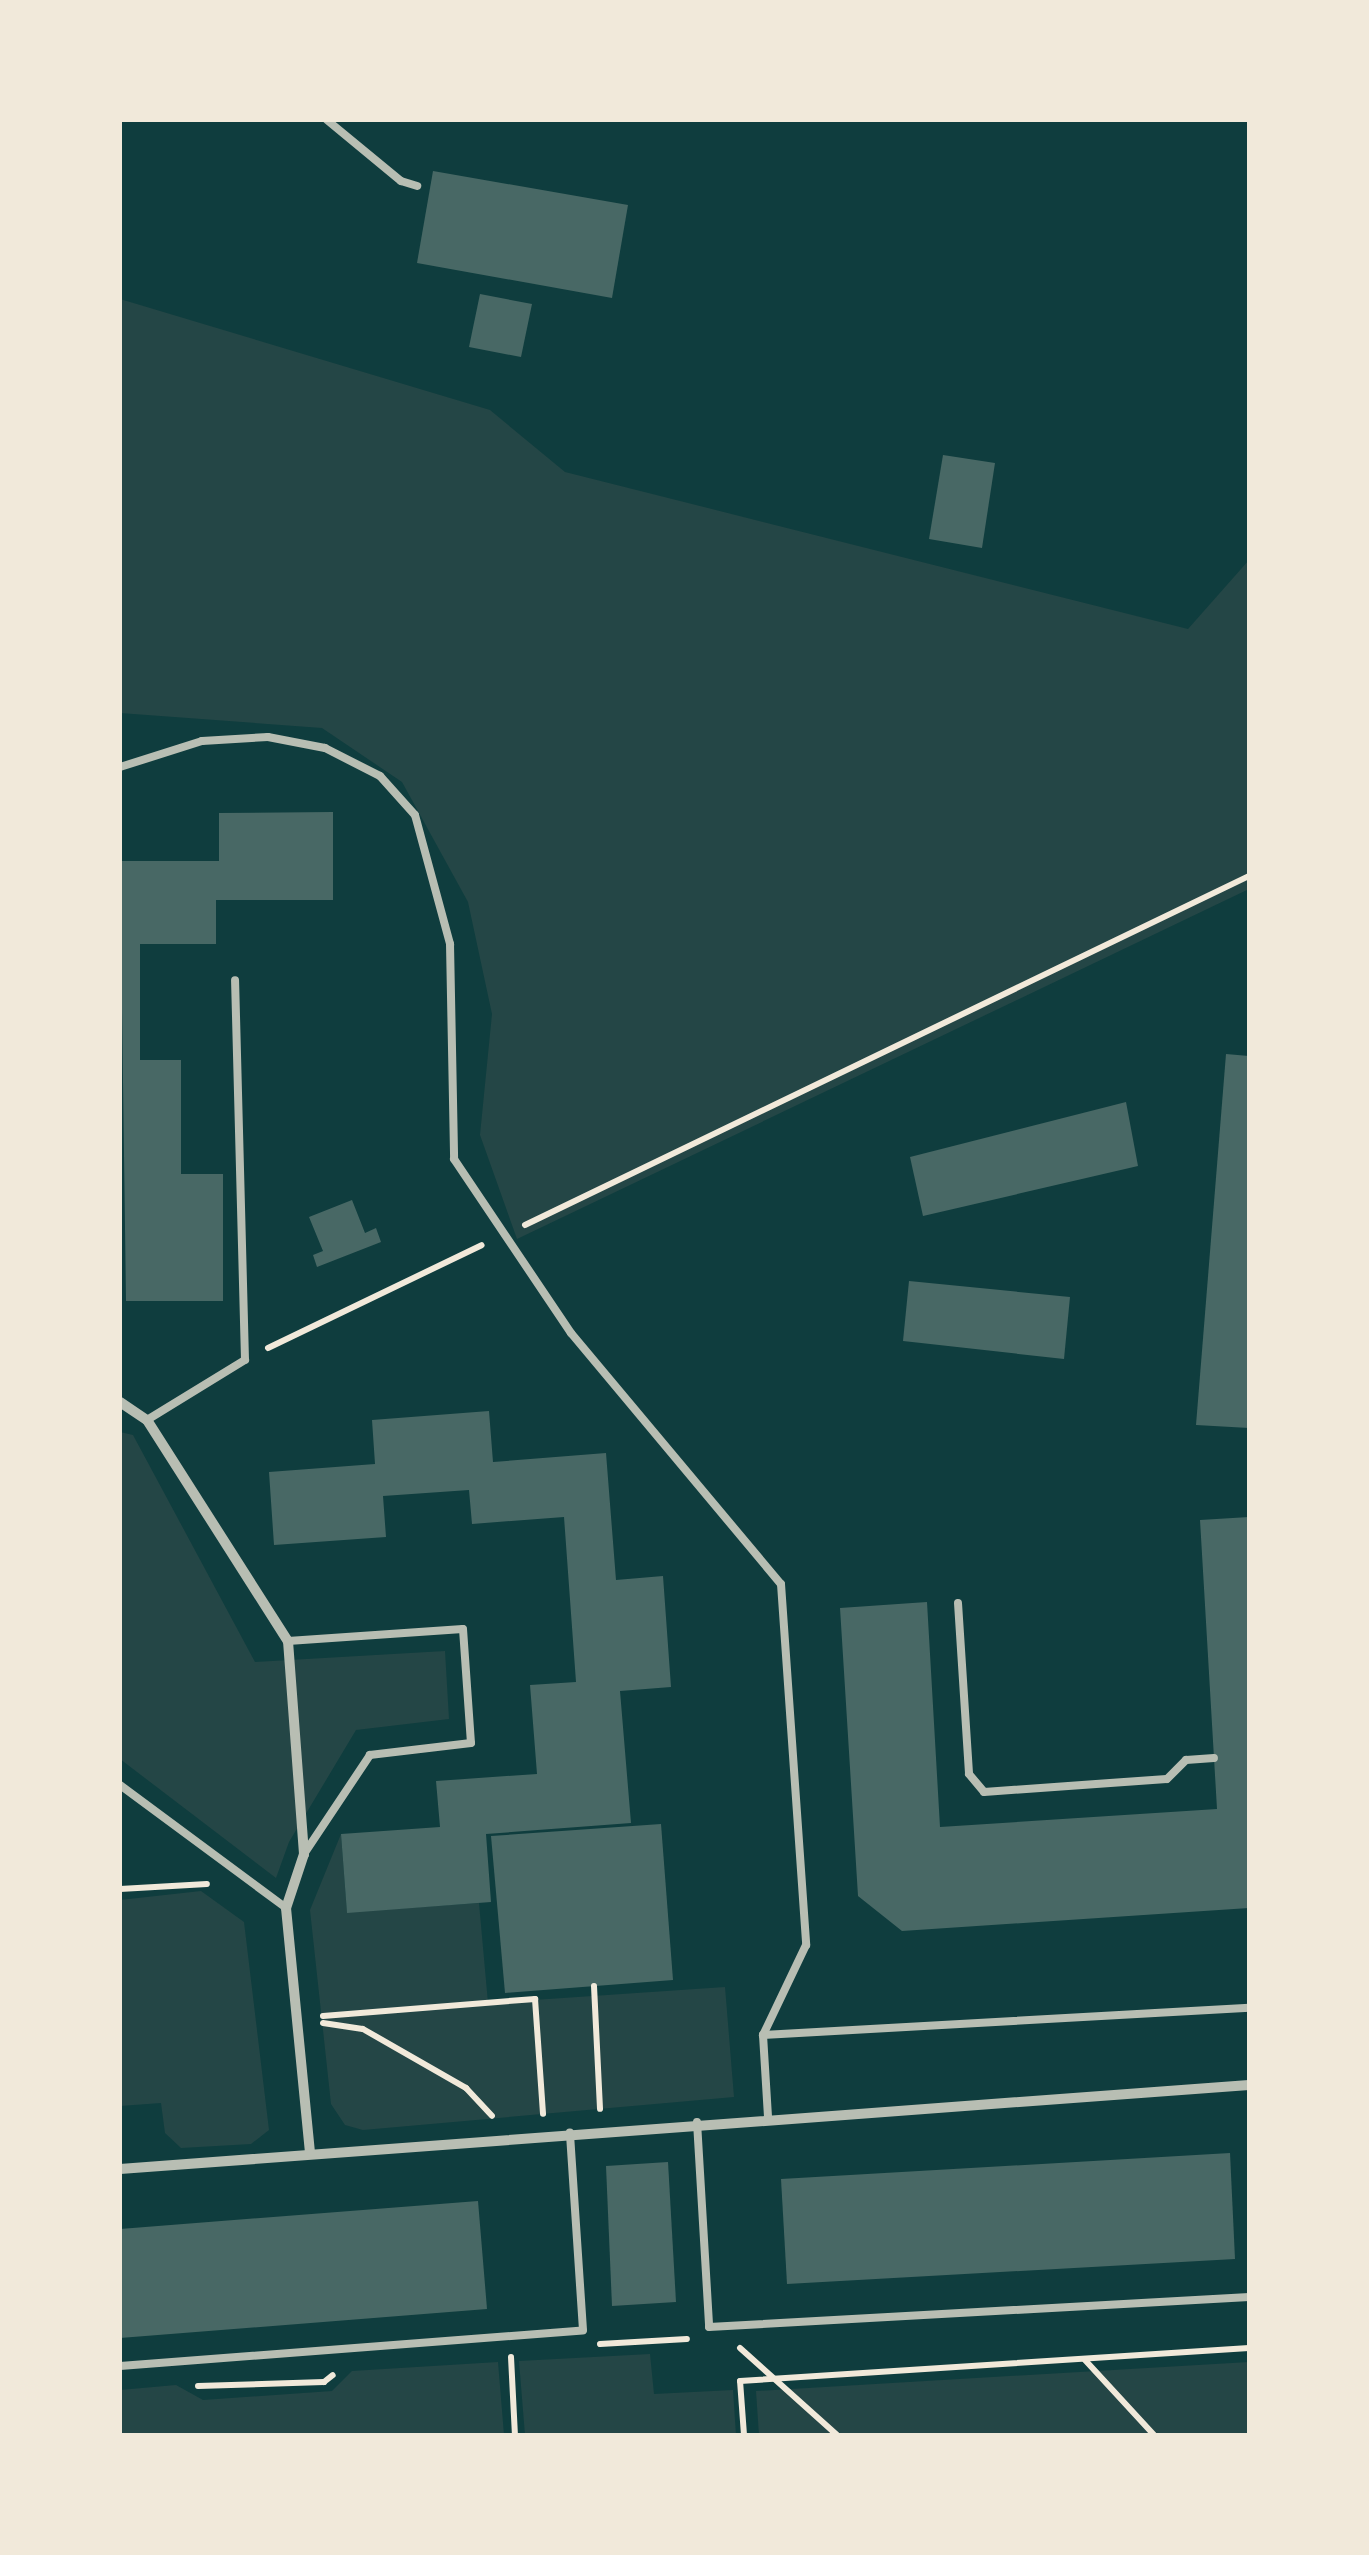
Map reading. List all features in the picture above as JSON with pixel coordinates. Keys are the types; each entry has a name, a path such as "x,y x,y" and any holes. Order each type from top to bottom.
{"street":[{"path":"120,1402 147,1420 288,1641 304,1854 286,1908 310,2153"},
{"path":"120,2169 696,2122 1249,2085"}],"lane":[{"path":"326,120 401,181 417,186"},
{"path":"120,767 202,741 268,737 325,748 380,776 416,815 450,944 454,1159 501,1236 571,1333 781,1584 806,1945 764,2035 768,2117"},
{"path":"147,1420 245,1360 235,980"},
{"path":"958,1603 969,1774 984,1792 1167,1779 1186,1760 1214,1758"},
{"path":"288,1641 463,1629 472,1743 370,1755 304,1854"},
{"path":"120,1785 286,1908"},
{"path":"764,2035 1249,2008"},
{"path":"696,2122 709,2326 1249,2297"},
{"path":"120,2366 583,2330 570,2132"}],"path":[{"path":"245,1360 1249,876"},
{"path":"120,1890 203,1881 219,1893"},
{"path":"594,1986 602,2130"},
{"path":"297,2018 535,1999 544,2135"},
{"path":"297,2018 363,2029 466,2088 511,2138"},
{"path":"727,2336 838,2435"},
{"path":"744,2435 740,2380 1249,2348"},
{"path":"510,2350 516,2435"},
{"path":"1084,2359 1154,2435"}],"shaded area":[{"path":"120,299 490,410 565,472 1188,629 1249,560 1249,889 517,1239 480,1135 492,1014 468,902 402,782 322,728 120,713"},
{"path":"120,1432 133,1435 255,1662 445,1651 449,1719 356,1730 289,1842 276,1878 120,1759"},
{"path":"341,1834 347,1912 479,1903 488,2003 725,1987 734,2097 363,2130 345,2125 331,2104 310,1910"},
{"path":"201,1891 244,1922 269,2130 251,2144 181,2148 165,2133 161,2103 120,2106 120,1900"},
{"path":"650,2354 654,2394 733,2390 736,2435 525,2435 519,2361"},
{"path":"498,2362 504,2435 120,2435 120,2390 176,2385 203,2400 332,2391 352,2371"},
{"path":"1249,2362 1249,2435 759,2435 756,2391"}],"building":[{"path":"433,171 628,205 612,298 417,263"},
{"path":"480,294 532,304 521,357 469,347"},
{"path":"943,455 995,463 982,548 929,539"},
{"path":"333,812 333,900 216,900 216,944 140,944 140,1060 181,1060 181,1174 223,1174 223,1301 126,1301 120,861 219,861 219,813"},
{"path":"1226,1054 1249,1056 1249,1428 1196,1425"},
{"path":"1126,1102 1138,1166 923,1216 910,1157"},
{"path":"352,1200 365,1233 376,1228 381,1242 317,1267 313,1255 323,1251 309,1217"},
{"path":"909,1281 1070,1297 1064,1359 903,1341"},
{"path":"489,1411 493,1462 606,1453 616,1580 663,1576 671,1687 620,1691 631,1823 486,1834 491,1902 347,1913 341,1834 440,1827 436,1781 537,1774 530,1685 576,1682 564,1517 472,1524 469,1490 383,1496 386,1537 274,1545 269,1472 375,1464 372,1420"},
{"path":"1249,1517 1249,1908 902,1931 858,1896 840,1608 927,1602 940,1827 1217,1809 1200,1520"},
{"path":"661,1824 673,1980 505,1993 491,1836"},
{"path":"1230,2153 1235,2259 787,2284 781,2179"},
{"path":"668,2162 676,2302 612,2306 606,2166"},
{"path":"478,2201 487,2309 120,2338 120,2229"}]}
